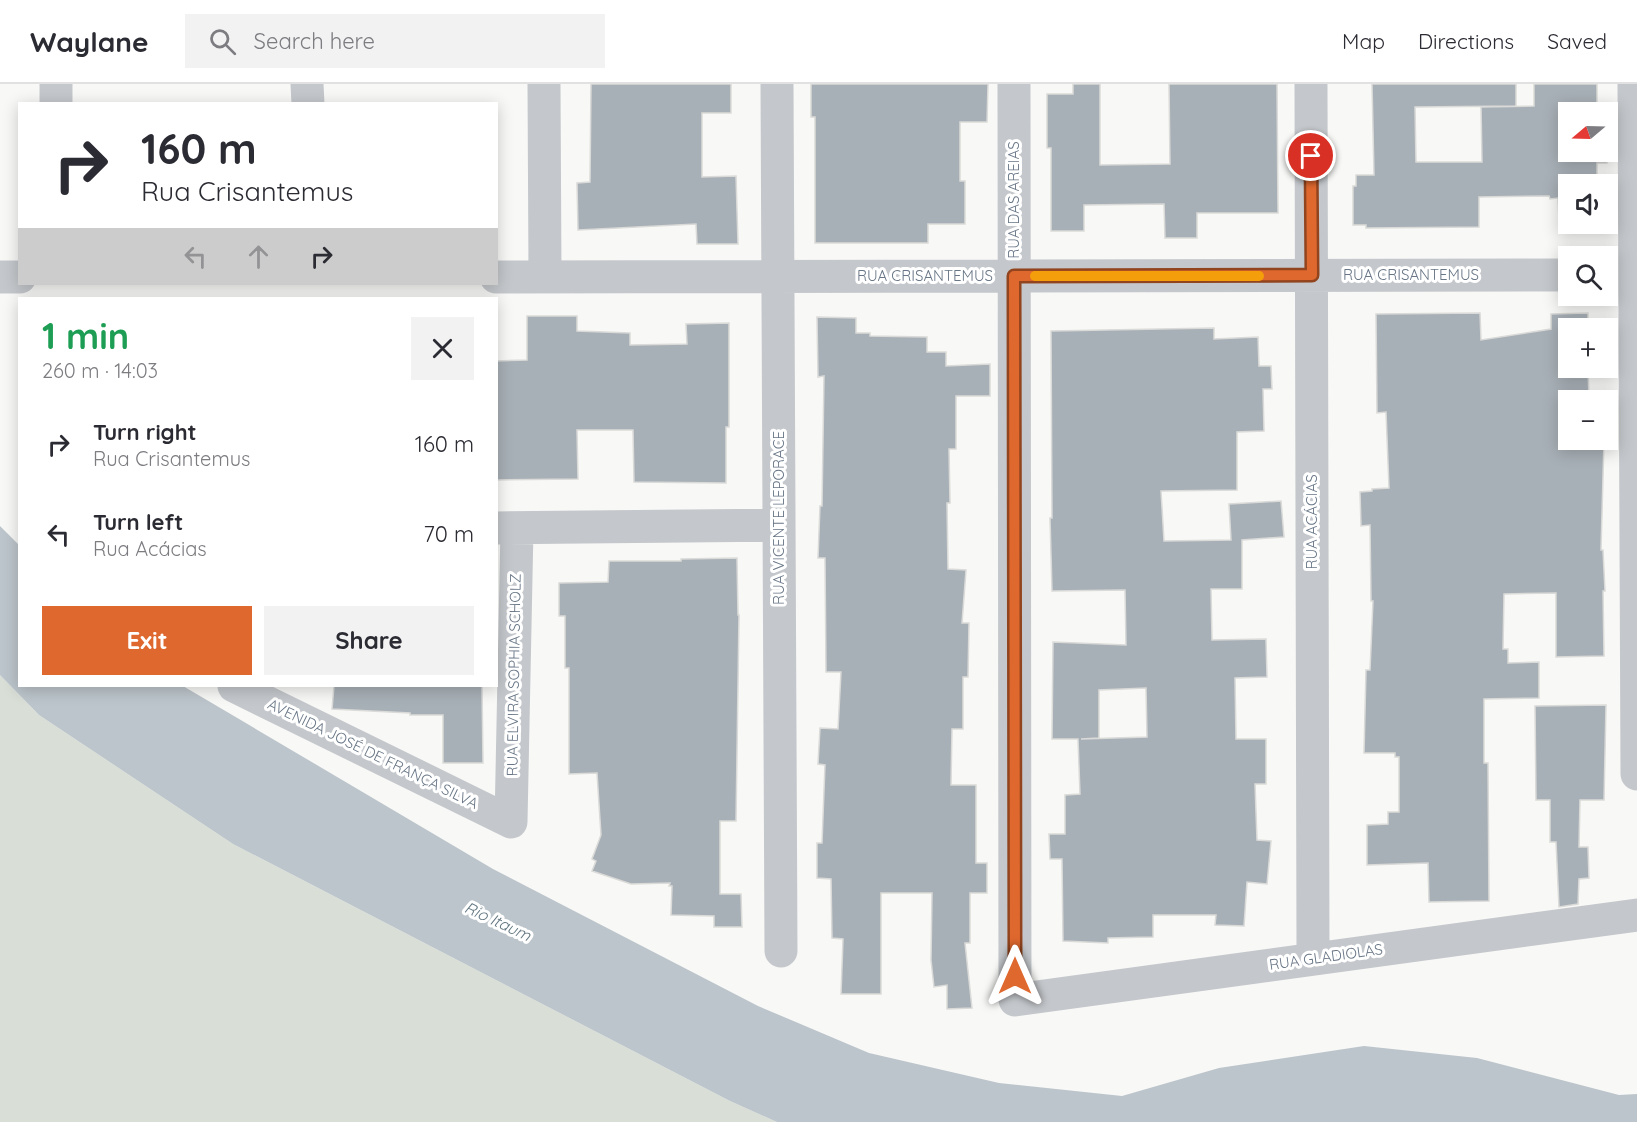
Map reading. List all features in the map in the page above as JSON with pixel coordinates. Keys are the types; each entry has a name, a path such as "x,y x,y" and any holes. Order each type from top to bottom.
{"street":[{"path":"56,84 56,102"},
{"path":"308,84 308,102"},
{"path":"544,84 545,277"},
{"name":"RUA VICENTE LEPORACE","path":"777,84 781,951"},
{"name":"RUA DAS AREIAS","path":"1014,84 1015,1000"},
{"name":"RUA ACÁCIAS","path":"1311,84 1313,959"},
{"path":"1634,84 1627,275 1637,774"},
{"name":"RUA CRISANTEMUS","path":"498,277 1558,275"},
{"path":"0,277 18,277"},
{"path":"507,528 779,525"},
{"name":"RUA ELVIRA SOPHIA SCHOLZ","path":"507,528 512,822"},
{"name":"AVENIDA JOSÉ DE FRANÇA SILVA","path":"236,687 512,822"},
{"name":"RUA GLADIOLAS","path":"1015,1000 1637,915"}],"shaded area":[{"path":"0,675 39,715 233,844 730,1101 777,1122 0,1122"}],"water":[{"name":"Rio Itaum","path":"0,526 18,544 18,687 185,687 493,869 758,1006 869,1053 999,1083 1122,1096 1219,1068 1364,1046 1477,1058 1619,1095 1637,1094 1637,1122 777,1122 730,1101 233,844 39,715 0,675"}],"building":[{"path":"591,84 731,84 731,113 702,113 702,177 736,176 738,244 697,244 696,224 578,230 577,183 590,182"},
{"path":"811,84 988,84 987,122 960,122 960,181 965,181 965,224 928,224 928,243 815,243 815,117 811,117"},
{"path":"1073,84 1100,84 1100,165 1170,164 1169,84 1277,84 1278,213 1197,213 1197,238 1165,238 1164,204 1084,205 1084,231 1051,231 1051,148 1047,148 1047,94 1073,94"},
{"path":"1372,84 1516,84 1516,106 1415,107 1416,162 1482,162 1481,107 1534,106 1534,84 1597,84 1597,102 1558,102 1558,162 1607,163 1597,163 1597,174 1558,174 1558,198 1550,199 1549,196 1479,197 1479,227 1366,228 1366,225 1353,225 1353,186 1356,186 1356,175 1374,175"},
{"path":"1480,313 1481,340 1551,329 1551,314 1588,313 1588,318 1558,318 1558,378 1588,378 1589,390 1558,390 1558,450 1604,450 1601,550 1603,550 1605,591 1603,591 1604,656 1556,657 1556,593 1504,594 1503,649 1508,649 1508,663 1539,662 1539,698 1484,699 1484,763 1488,763 1489,901 1429,902 1428,863 1367,865 1367,825 1388,824 1388,812 1399,812 1399,757 1395,757 1395,753 1364,753 1366,670 1370,670 1373,601 1371,601 1370,525 1361,526 1360,492 1389,488 1386,412 1377,413 1376,314"},
{"path":"527,316 577,316 577,331 630,333 630,345 687,344 686,324 729,323 729,427 726,427 726,483 634,482 633,430 577,430 578,479 498,480 498,361 527,360"},
{"path":"817,317 856,318 856,333 870,333 870,336 927,337 927,352 946,352 946,366 990,364 990,396 956,396 956,449 949,449 950,503 947,503 948,569 966,570 962,623 969,623 968,677 963,677 963,729 952,729 951,785 976,785 976,863 987,863 987,893 970,893 970,943 965,943 972,1008 947,1009 947,985 934,987 931,960 932,893 881,893 881,994 841,994 843,939 832,938 831,879 817,878 817,843 822,843 825,765 818,764 820,728 838,729 841,672 826,672 825,558 818,558 820,506 822,506 824,376 818,377"},
{"path":"1214,328 1214,339 1258,337 1259,366 1271,366 1272,389 1263,389 1264,431 1237,432 1237,490 1161,491 1164,541 1231,540 1229,504 1281,501 1284,537 1242,540 1242,589 1211,589 1212,640 1266,639 1267,677 1235,678 1236,739 1266,739 1266,784 1255,784 1257,840 1271,841 1267,884 1247,882 1244,926 1215,925 1216,915 1153,915 1153,937 1108,938 1108,943 1063,941 1062,859 1050,859 1049,834 1065,834 1065,795 1080,794 1078,739 1052,739 1053,642 1126,645 1125,590 1052,591 1051,331","holes":["1146,688 1147,737 1081,739 1099,738 1099,690"]},
{"path":"737,558 739,615 736,821 720,821 720,894 741,894 742,927 714,927 714,916 671,915 672,886 669,886 670,883 631,884 592,871 596,861 592,859 601,835 597,773 569,774 569,668 565,668 565,616 559,616 559,583 608,582 609,561"},
{"path":"334,687 482,687 483,763 443,763 443,715 332,709"},
{"path":"1606,705 1604,800 1580,800 1579,847 1588,847 1589,878 1579,879 1578,904 1559,907 1556,842 1550,842 1550,800 1536,800 1535,706"}],"slow traffic":[{"path":"1035,276 1259,276"}],"route":[{"path":"1015,976 1014,276 1312,275 1311,156"}]}
